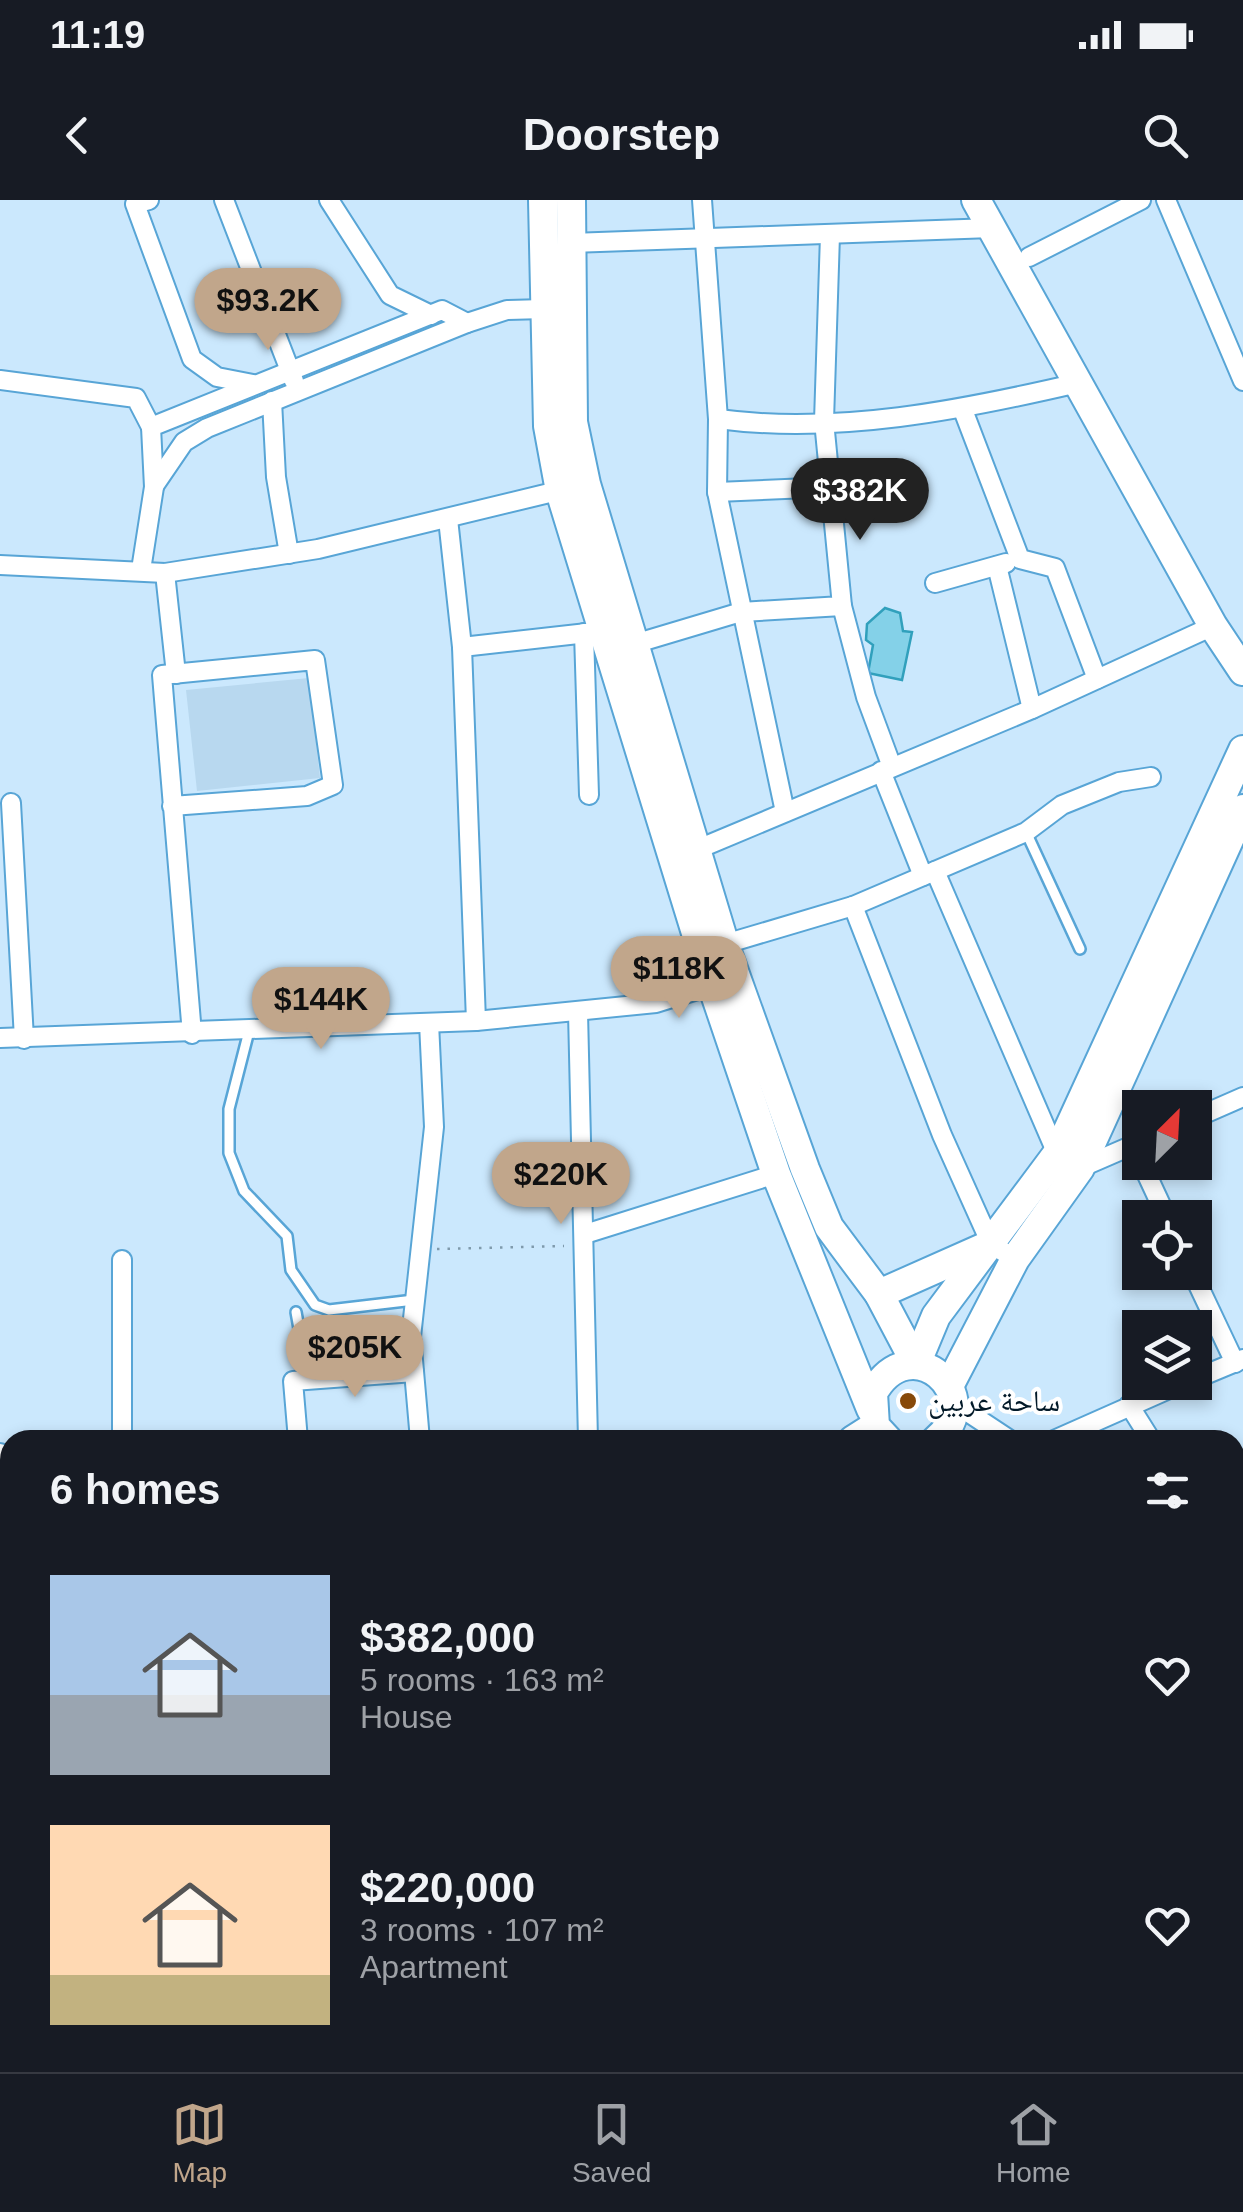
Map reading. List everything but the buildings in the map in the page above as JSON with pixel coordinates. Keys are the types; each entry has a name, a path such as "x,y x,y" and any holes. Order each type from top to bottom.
{"main road":[{"path":"543,200 548,426 634,644 685,854 721,964 776,1174 872,1429"},
{"path":"570,200 573,488 592,632 685,854"},
{"path":"976,200 994,214 1019,252 1243,638"},
{"path":"1019,252 1078,382 1213,626 1243,670"},
{"path":"916,1364 936,1316 991,1244 1069,1161 1243,750"},
{"path":"944,1430 952,1420 952,1394 1015,1260 1069,1161 1243,809"},
{"path":"721,964 830,1227 879,1294 916,1364"},
{"path":"879,1294 991,1244"},
{"path":"872,1429 881,1379 894,1368 916,1364 930,1368 952,1394"}],"street":[{"path":"149,200 136,204 192,359 217,377 254,384"},
{"path":"224,200 298,390"},
{"path":"329,200 390,295 431,315"},
{"path":"702,200 718,420 717,492 785,812"},
{"path":"1019,252 1141,200"},
{"path":"1166,200 1243,381"},
{"path":"571,243 830,235 994,214"},
{"path":"830,235 824,422 842,606 886,769 929,873 1069,1161 1122,1155"},
{"path":"154,487 184,442 272,401 467,322 507,310 544,309"},
{"path":"151,427 442,310 467,322"},
{"path":"0,380 136,398 151,427 154,487 141,570"},
{"path":"718,420 768,426 962,410 1078,382"},
{"path":"272,401 276,478 290,554"},
{"path":"962,410 1020,559"},
{"path":"717,492 831,487"},
{"path":"0,565 165,573 290,554 573,488"},
{"path":"448,519 462,647 476,1021"},
{"path":"935,583 1020,559 1055,568 1097,679"},
{"path":"997,566 1032,709"},
{"path":"165,573 176,674"},
{"path":"634,644 741,612 842,606"},
{"path":"685,854 1032,709 1213,626"},
{"path":"462,647 592,632 589,795"},
{"path":"172,806 307,796 333,785 316,660 162,675 172,806 192,1034"},
{"path":"638,1002 651,987 721,964 1026,832 1062,806 1119,782 1152,777"},
{"path":"11,803 24,1038"},
{"path":"853,906 942,1134 991,1244 1015,1260"},
{"path":"0,1038 249,1032 578,1012 638,1002 656,1003 721,964"},
{"path":"578,1012 588,1430"},
{"path":"419,1430 414,1300 434,1126 429,1023"},
{"path":"1212,1111 1243,1097"},
{"path":"585,1240 776,1174"},
{"path":"122,1260 122,1430"},
{"path":"1202,1290 1239,1361 1212,1371"},
{"path":"297,1430 293,1381 414,1372"},
{"path":"952,1394 997,1430"},
{"path":"1075,1430 1141,1400"},
{"path":"1129,1405 1145,1430"}],"lane":[{"path":"1026,832 1080,949"},
{"path":"249,1032 228,1109 229,1153 244,1190 288,1236 290,1270 315,1305 329,1310 414,1300"},
{"path":"296,1312 308,1379"}],"path":[{"path":"418,1250 585,1240"}],"shaded area":[{"path":"309,678 320,778 197,791 186,690"}],"place":[{"name":"ساحة عربين","path":"908,1401"}]}
